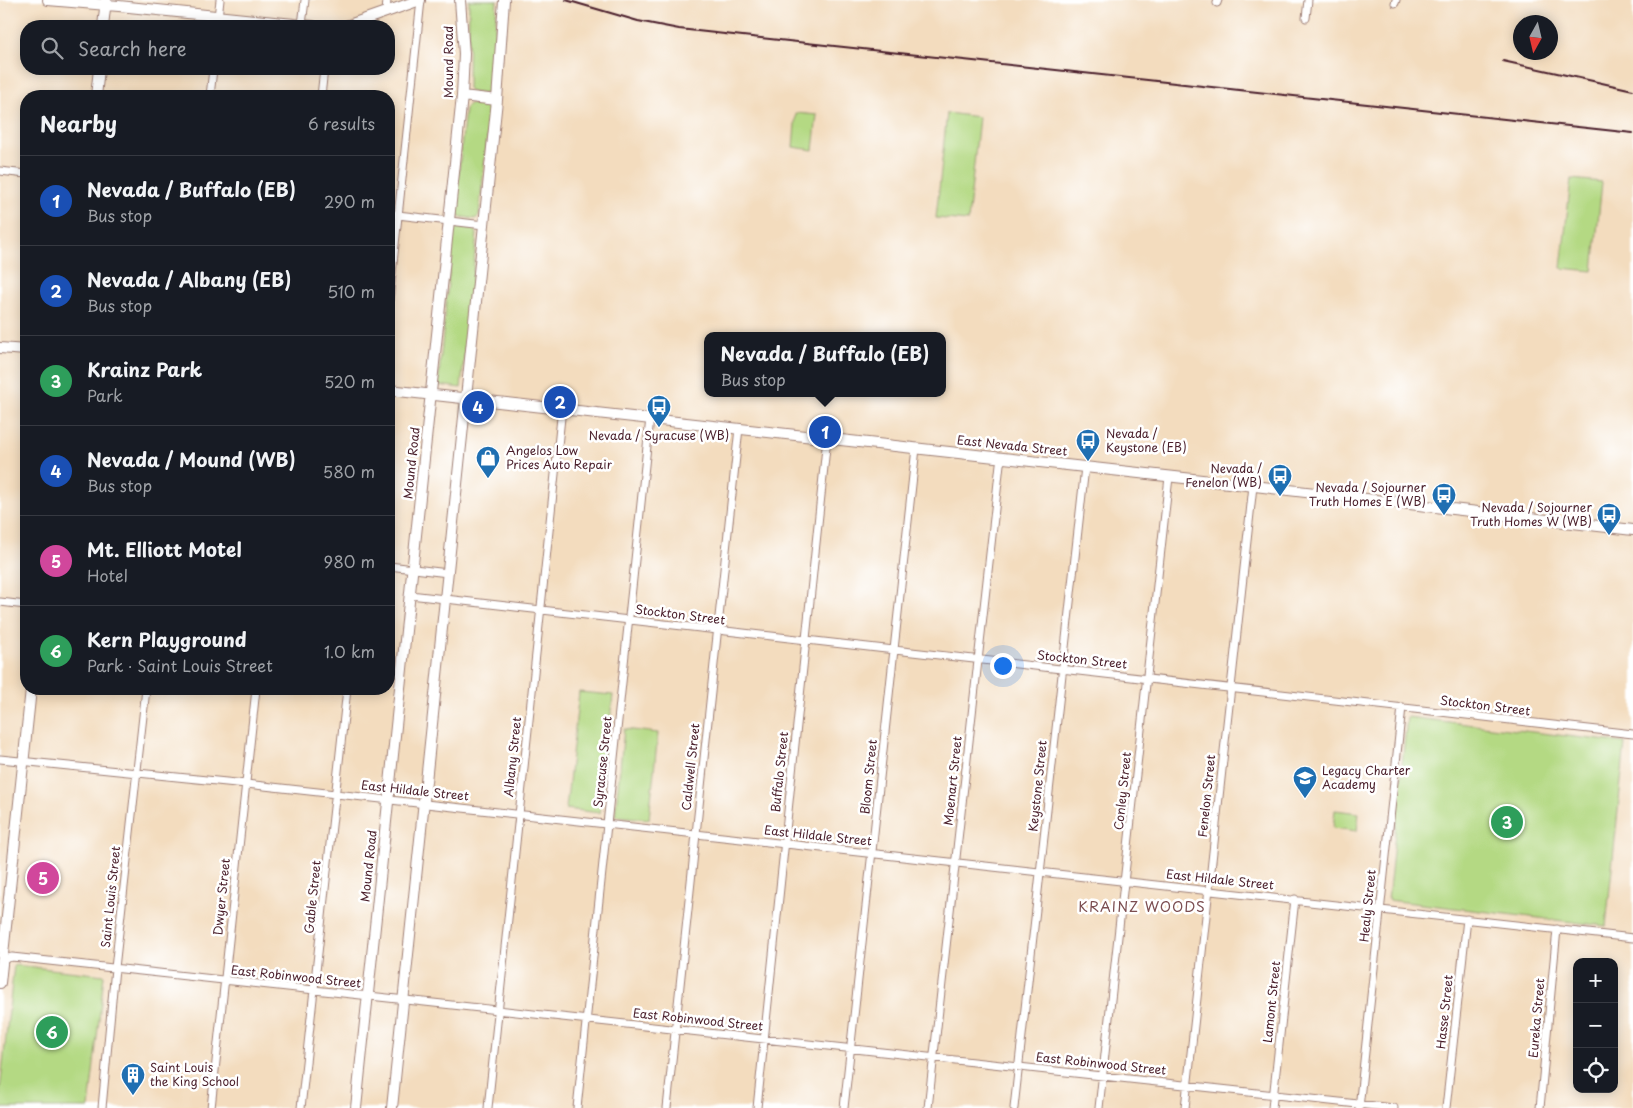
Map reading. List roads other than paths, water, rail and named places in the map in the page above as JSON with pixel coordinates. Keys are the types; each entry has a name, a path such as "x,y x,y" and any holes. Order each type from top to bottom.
{"main road":[{"path":"48,0 106,3 212,20"},
{"path":"363,20 421,0"},
{"name":"Mound Road","path":"356,1108 462,96 464,54 460,0"},
{"path":"392,1108 467,398 497,100 504,0"},
{"path":"104,20 106,3"},
{"path":"96,90 98,75"},
{"path":"462,96 497,100"},
{"path":"0,348 20,350"},
{"name":"East Nevada Street","path":"395,391 1169,476 1633,530"},
{"path":"0,983 1,959 30,695"}],"street":[{"path":"218,20 220,0"},
{"path":"305,0 307,20"},
{"path":"386,12 387,0"},
{"path":"395,244 421,0"},
{"path":"1306,18 1308,0"},
{"path":"211,90 212,75"},
{"path":"322,90 323,75"},
{"path":"0,171 20,173"},
{"path":"395,215 484,225"},
{"name":"Albany Street","path":"488,1108 562,408"},
{"name":"Syracuse Street","path":"577,1108 650,418"},
{"name":"Caldwell Street","path":"667,1108 738,428"},
{"name":"Buffalo Street","path":"757,1108 827,438"},
{"name":"Bloom Street","path":"844,1108 916,448"},
{"name":"Moenart Street","path":"928,1108 1000,464 1003,458"},
{"name":"Keystone Street","path":"1014,1108 1084,467"},
{"name":"Conley Street","path":"1099,1108 1169,476"},
{"name":"Fenelon Street","path":"1184,1108 1253,486"},
{"path":"395,566 448,572"},
{"name":"Stockton Street","path":"410,595 1633,734"},
{"path":"0,602 20,604"},
{"name":"Saint Louis Street","path":"102,1108 115,968 145,695"},
{"name":"Dwyer Street","path":"211,1108 255,695"},
{"name":"Gable Street","path":"301,1108 346,695"},
{"name":"Healy Street","path":"1359,1106 1402,708"},
{"name":"East Hildale Street","path":"0,759 389,799 1633,938"},
{"name":"Lamont Street","path":"1272,1108 1295,899"},
{"name":"Hasse Street","path":"1446,1108 1467,919"},
{"name":"Eureka Street","path":"1540,1108 1557,929"},
{"name":"East Robinwood Street","path":"1,959 12,957 115,968 1273,1094 1359,1106 1394,1108"}],"railway":[{"path":"566,0 638,21 679,29 1633,133"},
{"path":"1503,61 1633,90"}],"place":[{"name":"Nevada / Albany (EB)","path":"560,402"},
{"name":"Nevada / Mound (WB)","path":"478,407"},
{"name":"Nevada / Syracuse (WB)","path":"659,428"},
{"name":"Nevada / Buffalo (EB)","path":"825,432"},
{"name":"Nevada / Keystone (EB)","path":"1088,462"},
{"name":"Angelos Low Prices Auto Repair","path":"488,479"},
{"name":"Nevada / Fenelon (WB)","path":"1280,497"},
{"name":"Nevada / Sojourner Truth Homes E (WB)","path":"1444,516"},
{"name":"Nevada / Sojourner Truth Homes W (WB)","path":"1609,536"},
{"name":"Legacy Charter Academy","path":"1305,799"},
{"name":"Krainz Park","path":"1507,822"},
{"name":"Mt. Elliott Motel","path":"43,878"},
{"name":"Kern Playground","path":"52,1032"},
{"name":"Saint Louis the King School","path":"133,1096"}],"district":[{"name":"KRAINZ WOODS","path":"1142,907"}]}
